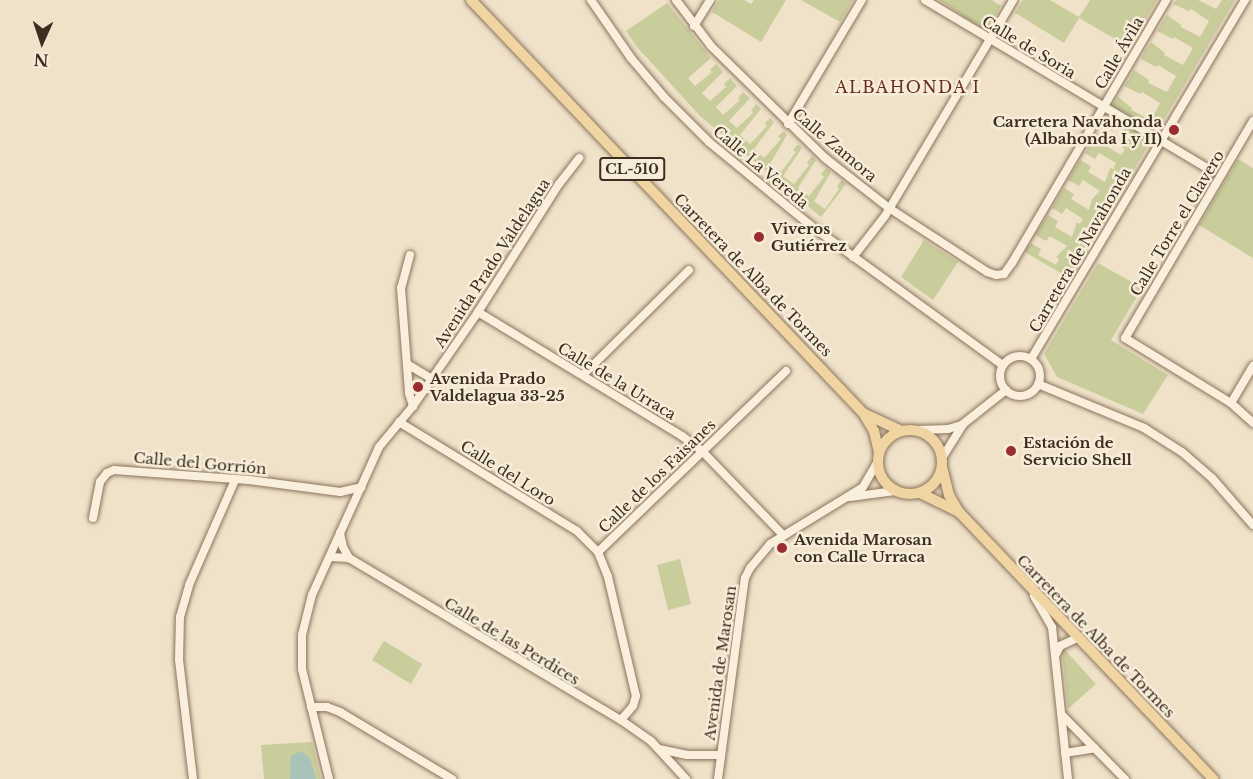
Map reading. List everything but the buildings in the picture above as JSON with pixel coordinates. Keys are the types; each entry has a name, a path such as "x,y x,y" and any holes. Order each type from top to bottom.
{"main road":[{"name":"Carretera de Alba de Tormes","path":"471,0 864,414 874,431 878,457"},
{"name":"Carretera de Alba de Tormes","path":"864,414 900,430"},
{"name":"CL-510","path":"900,430 920,430"},
{"path":"878,457 883,442 900,430"},
{"path":"895,490 906,494 920,493 938,478 942,462 939,446 932,437 920,430"},
{"name":"CL-510","path":"878,457 885,483 895,490"},
{"name":"Carretera de Alba de Tormes","path":"942,462 950,495 959,512 1213,779"},
{"name":"Carretera de Alba de Tormes","path":"920,493 959,512"}],"street":[{"name":"Calle La Vereda","path":"591,0 631,58 688,122 810,225 1003,365"},
{"name":"Calle Zamora","path":"676,0 694,26 788,124 825,158 889,208 987,272 1004,274"},
{"path":"694,26 710,0"},
{"path":"788,124 862,0"},
{"name":"Calle de Soria","path":"925,0 1213,172"},
{"path":"853,257 889,208 1013,0"},
{"name":"Calle Ávila","path":"1004,274 1166,0"},
{"name":"Carretera de Navahonda","path":"1031,359 1245,0"},
{"name":"Calle Torre el Clavero","path":"1231,403 1125,338 1253,121"},
{"name":"Avenida Prado Valdelagua","path":"329,779 302,669 302,635 312,595 379,447 432,379 579,158"},
{"path":"410,255 401,288 409,393 413,406"},
{"path":"583,375 689,270"},
{"name":"Calle de la Urraca","path":"478,312 583,375 702,451 783,535"},
{"path":"1016,356 1031,359 1038,366 1038,384 1033,391 1021,396 1006,390 1000,378 1003,365 1016,356"},
{"path":"407,364 432,379"},
{"path":"1253,366 1231,403 1253,423"},
{"name":"Calle de los Faisanes","path":"621,720 633,706 636,696 608,577 598,552 786,371"},
{"path":"1038,384 1144,428 1182,452 1212,478 1253,525"},
{"path":"920,430 948,429 963,424 1006,390"},
{"name":"Calle del Loro","path":"399,422 576,531 598,552"},
{"path":"942,462 963,424"},
{"name":"Avenida de Marosan","path":"718,779 745,578 756,558 783,535 850,497 863,487 878,457"},
{"name":"Calle del Gorrión","path":"93,518 100,482 107,473 114,470 340,492 361,488"},
{"path":"193,779 179,660 180,617 189,585 235,480"},
{"name":"Avenida de Marosan","path":"850,497 895,490"},
{"path":"340,492 350,512"},
{"path":"340,533 343,547 350,558"},
{"name":"Calle de las Perdices","path":"330,557 350,558 621,720 659,749 686,779"},
{"path":"1029,587 1052,627 1068,779"},
{"path":"1056,655 1060,646 1077,638"},
{"path":"311,707 327,707 340,712 452,779"},
{"path":"1062,715 1125,779"},
{"path":"1065,753 1095,748"},
{"name":"Calle de las Perdices","path":"659,749 683,755 721,755"},
{"path":"675,768 683,755"}],"green space":[{"path":"719,0 744,0 751,4 754,0 786,0 761,42 712,12"},
{"path":"801,0 853,0 840,22"},
{"path":"939,0 992,0 1001,6 986,31"},
{"path":"1023,0 1050,0 1079,17 1090,0 1157,0 1129,47 1079,18 1064,43 1015,13"},
{"path":"1176,0 1198,0 1216,9 1222,0 1235,0 1157,131 1112,106 1118,97 1132,108 1131,110 1151,120 1160,103 1142,92 1140,94 1124,86 1134,70 1149,80 1148,83 1167,92 1176,76 1158,65 1156,67 1141,59 1145,51 1151,42 1165,53 1164,55 1183,65 1193,48 1174,37 1173,39 1157,31 1167,15 1181,27 1200,37 1209,21 1191,9 1189,11 1173,4"},
{"path":"667,3 711,58 688,78 695,86 712,72 710,70 716,64 723,72 702,93 710,101 726,87 724,84 730,78 737,86 716,107 723,115 740,100 738,98 743,92 750,98 729,121 737,128 753,113 751,111 756,104 761,109 740,135 750,144 767,126 765,123 770,118 774,122 754,149 764,158 781,139 778,136 784,131 787,135 770,164 781,172 796,152 793,150 798,144 802,148 783,176 794,184 809,165 807,162 812,156 816,160 798,188 809,196 824,177 821,174 826,168 831,172 814,201 825,209 839,189 837,186 842,180 846,184 821,217 700,116 637,47 626,31"},
{"path":"1107,115 1151,141 1069,278 1025,252 1031,243 1041,249 1038,255 1056,265 1059,259 1056,257 1067,246 1050,236 1046,241 1035,235 1048,215 1058,221 1055,227 1072,237 1077,222 1080,224 1083,219 1066,208 1062,214 1052,208 1064,188 1074,194 1071,199 1089,210 1092,199 1100,191 1083,180 1079,186 1068,180 1080,160 1091,166 1088,172 1105,182 1110,168 1113,169 1116,163 1099,153 1095,159 1085,153 1097,133 1107,139 1104,144 1106,146 1121,155 1125,150 1122,147 1132,136 1115,126 1112,131 1101,125"},
{"path":"1238,159 1253,168 1253,258 1199,225"},
{"path":"924,240 958,262 933,300 901,277"},
{"path":"1098,263 1142,288 1111,340 1168,375 1143,414 1057,377 1044,354"},
{"path":"680,559 691,604 668,610 657,565"},
{"path":"384,641 422,664 411,684 372,660"},
{"path":"1064,649 1096,684 1068,709 1062,651"},
{"path":"312,742 321,779 264,779 261,745"}],"water":[{"path":"301,751 310,758 316,779 290,779 291,756"}],"place":[{"name":"Carretera Navahonda (Albahonda I y II)","path":"1174,130"},
{"name":"Viveros Gutiérrez","path":"759,237"},
{"name":"Avenida Prado Valdelagua 33-25","path":"418,387"},
{"name":"Estación de Servicio Shell","path":"1011,451"},
{"name":"Avenida Marosan con Calle Urraca","path":"782,548"}],"district":[{"name":"ALBAHONDA I","path":"908,87"}]}
